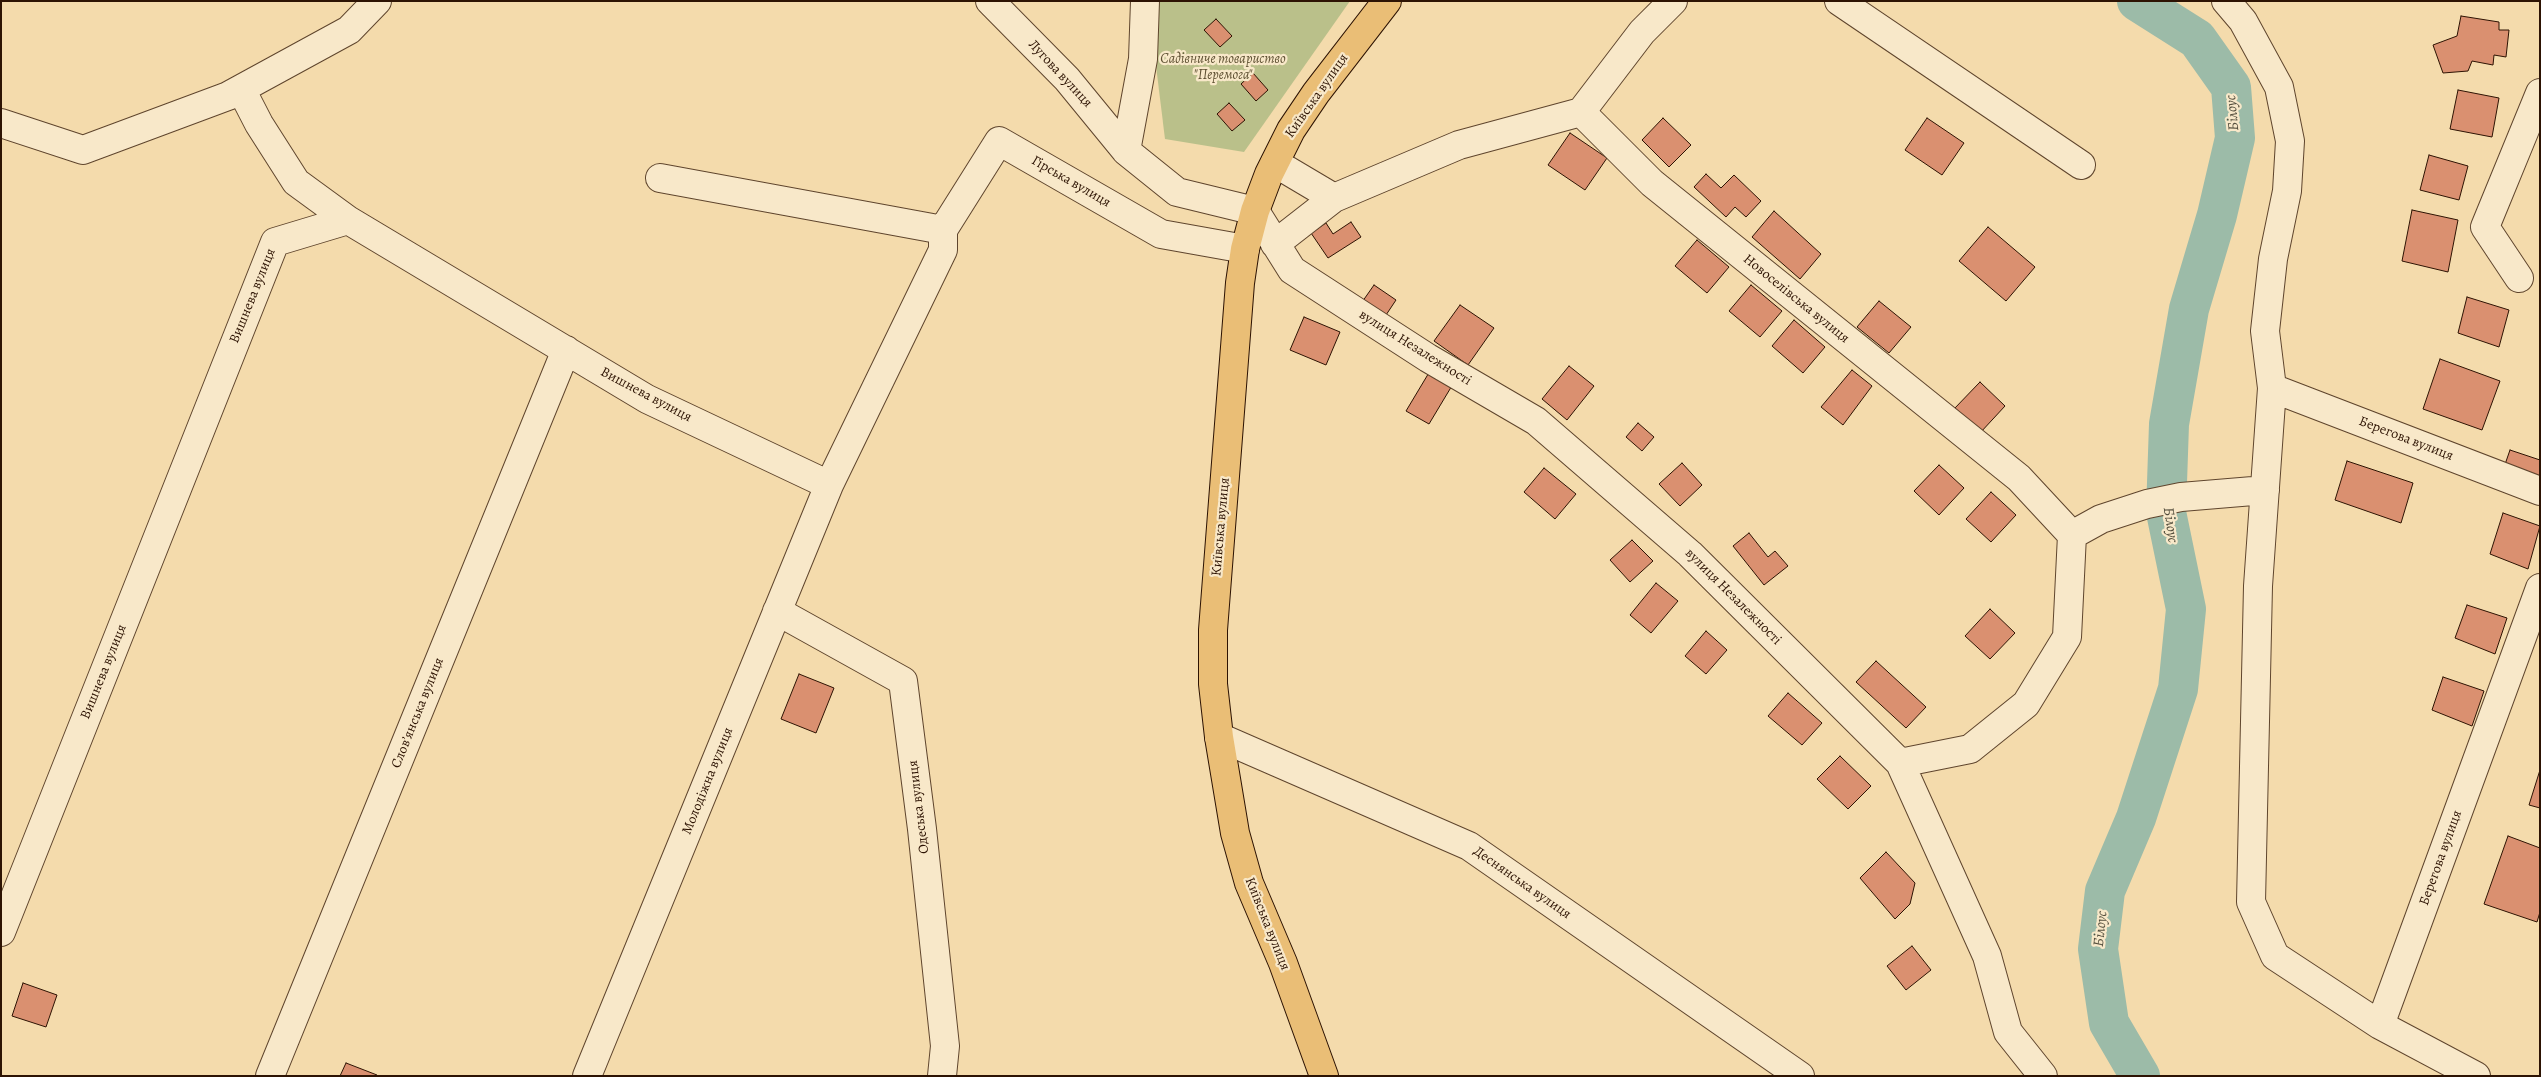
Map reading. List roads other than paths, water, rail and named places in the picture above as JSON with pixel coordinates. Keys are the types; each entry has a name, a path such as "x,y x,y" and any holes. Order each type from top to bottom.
{"main road":[{"name":"Київська вулиця","path":"1324,1076 1283,963 1249,883 1235,833 1219,737 1213,684 1213,630 1240,283 1245,249 1255,211 1291,130 1316,93 1387,1"}],"street":[{"path":"1,123 83,150 228,96 349,30 377,1"},
{"name":"Лугова вулиця","path":"990,1 1068,79 1126,151 1177,192 1255,211"},
{"path":"1126,151 1142,59 1145,1"},
{"path":"1275,244 1334,198 1459,145 1582,112 1642,32 1673,1"},
{"path":"1839,1 2081,166"},
{"path":"2226,1 2242,21 2279,87 2290,141 2288,191 2273,259 2264,331 2272,388 2258,586 2251,902 2274,956 2380,1025 2476,1076"},
{"path":"241,89 259,124 296,182 348,220"},
{"path":"2519,278 2485,227 2540,93"},
{"name":"Новоселівська вулиця","path":"1582,112 1652,183 2019,478 2072,535"},
{"name":"Гірська вулиця","path":"943,230 999,141 1161,234 1245,249"},
{"path":"1275,163 1334,198"},
{"path":"660,178 943,230"},
{"name":"вулиця Незалежності","path":"1255,211 1292,270 1428,358 1536,421 1690,554 1900,763 1987,956 2008,1032 2043,1076"},
{"name":"Вишнева вулиця","path":"1,932 275,242 348,220 647,399 829,485"},
{"name":"Молодіжна вулиця","path":"587,1076 829,485 943,250 943,230"},
{"name":"Словʼянська вулиця","path":"270,1076 566,350"},
{"name":"Берегова вулиця","path":"2272,388 2540,491"},
{"path":"1900,763 1970,749 2026,704 2067,637 2072,535 2101,519 2147,504 2182,497 2265,490"},
{"name":"Берегова вулиця","path":"2380,1025 2540,588"},
{"name":"Одеська вулиця","path":"777,611 903,681 922,829 945,1046 942,1076"},
{"name":"Деснянська вулиця","path":"1219,737 1469,846 1800,1076"}],"waterway":[{"name":"Білоус","path":"2137,1 2197,39 2231,87 2235,138 2217,215 2189,309 2169,424 2166,512 2186,609 2178,689 2136,818 2105,891 2098,949 2109,1023 2140,1076"}],"park label":[{"name":"Садівниче товариство \"Перемога\"","path":"1223,68"}]}
